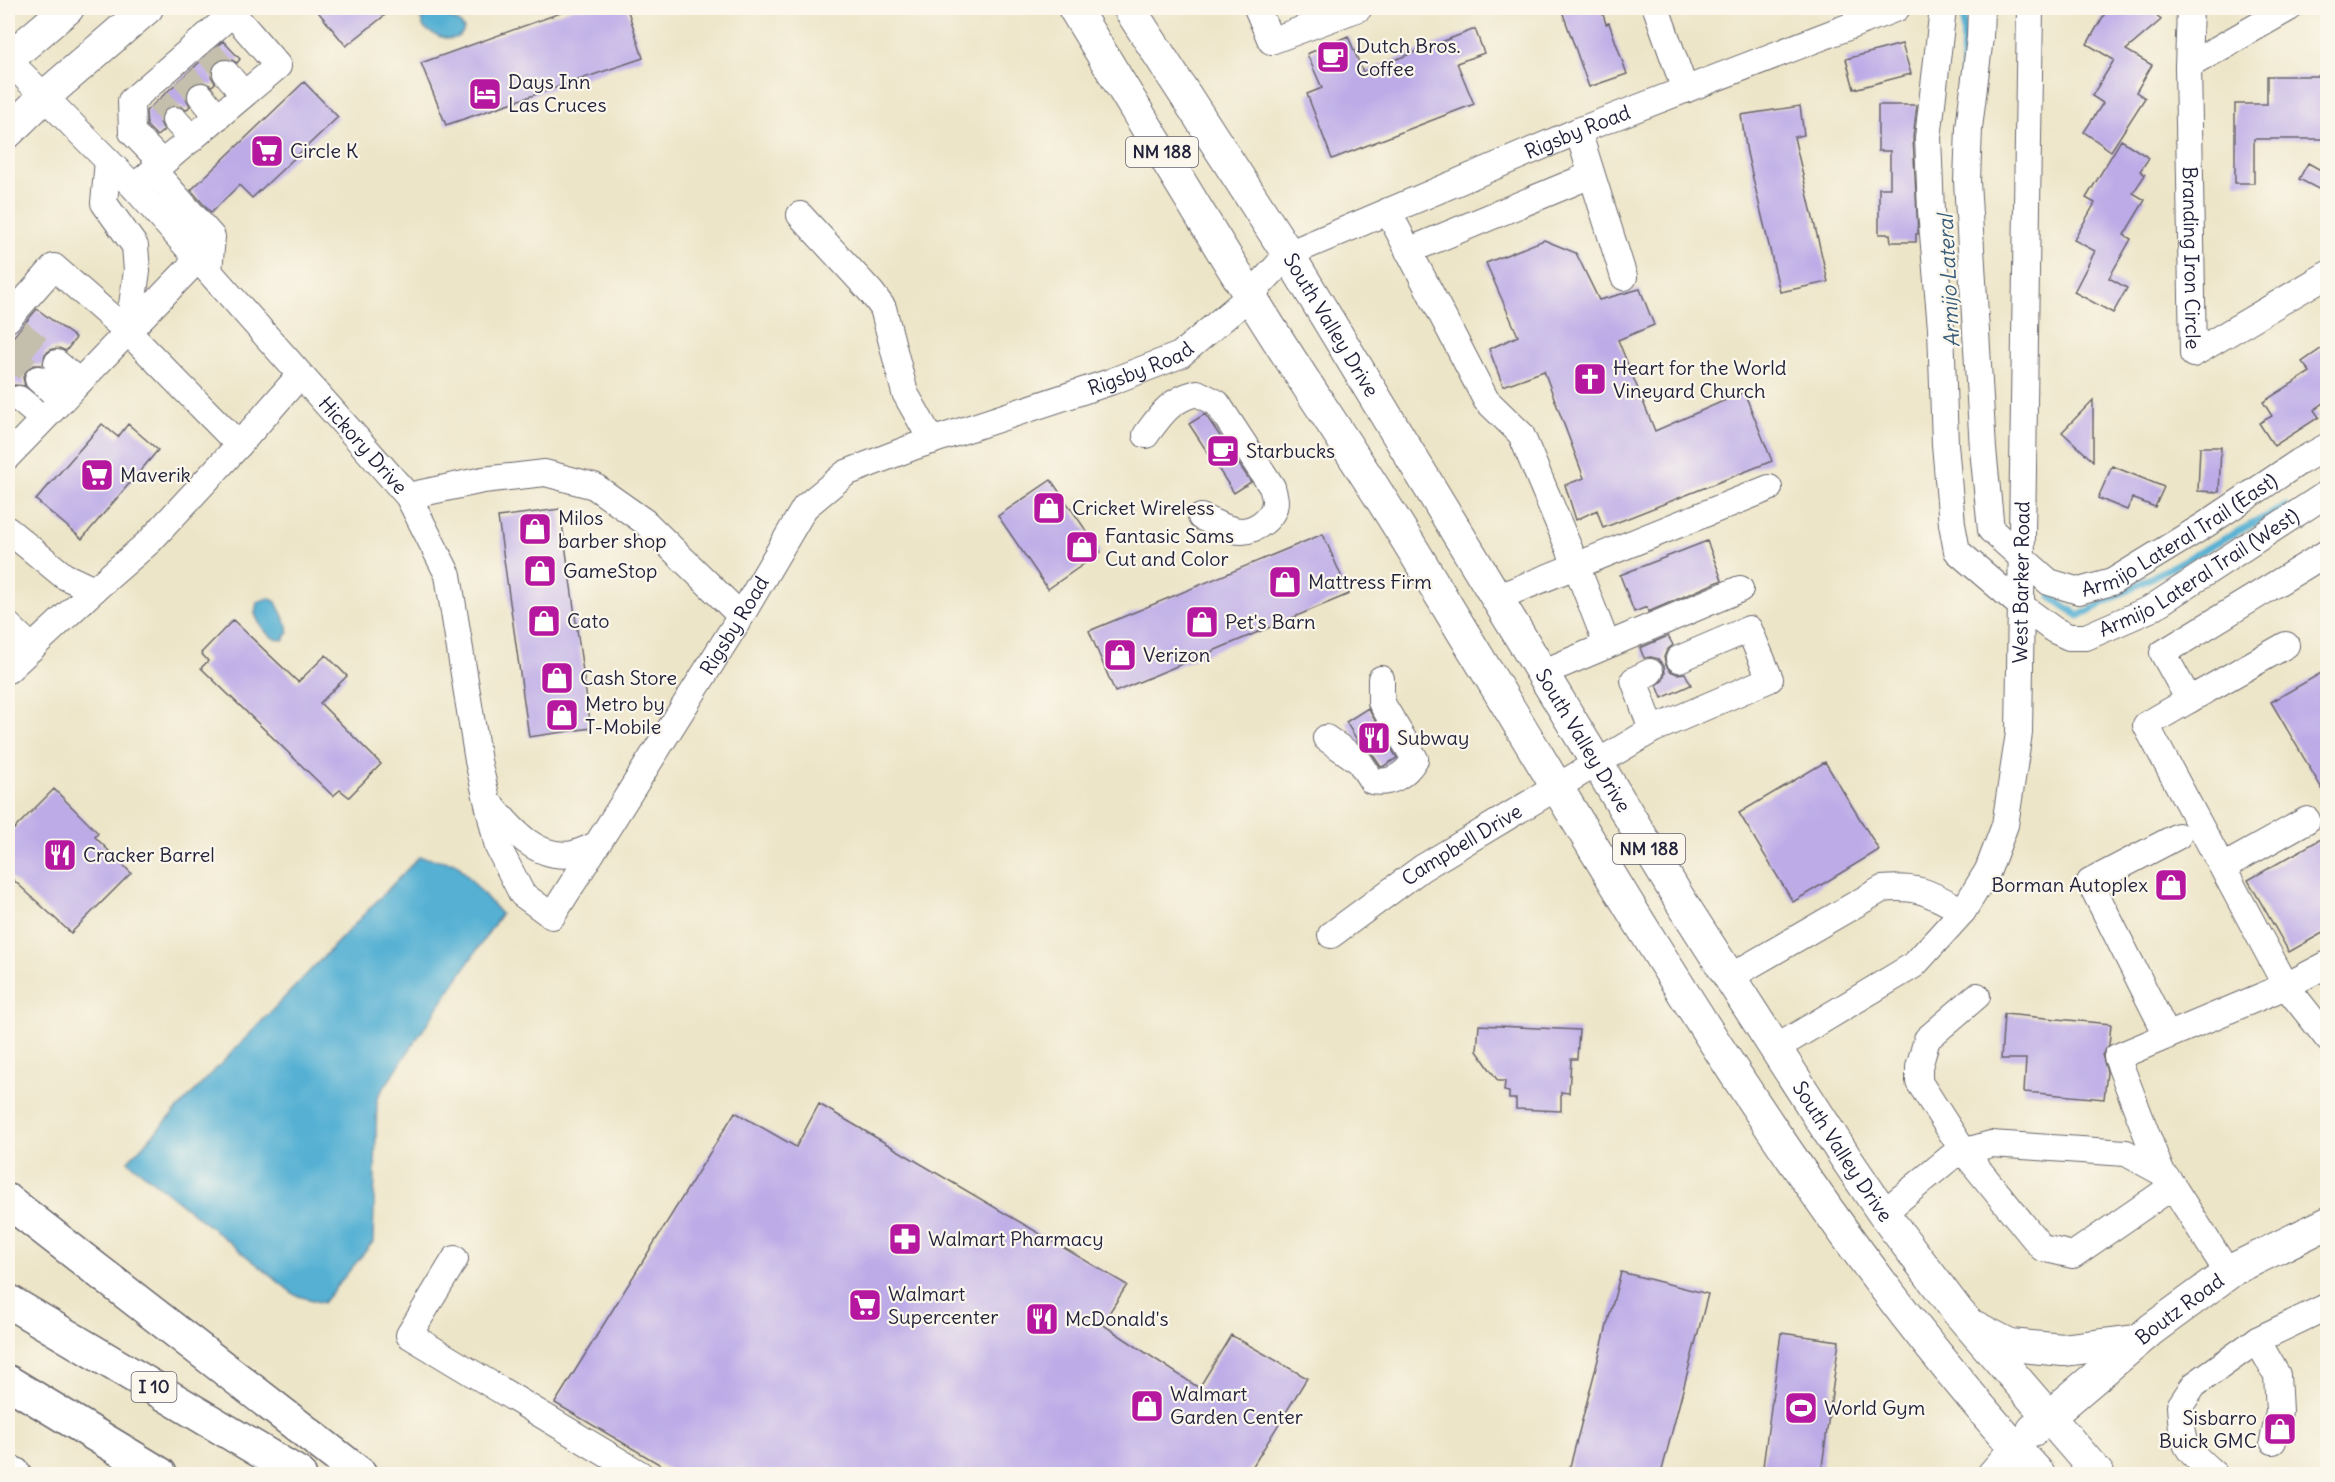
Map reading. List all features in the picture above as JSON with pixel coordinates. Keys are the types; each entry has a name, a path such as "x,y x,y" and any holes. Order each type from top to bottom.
{"highway":[{"path":"8,1201 360,1474"},
{"name":"I 10","path":"8,1301 299,1474"},
{"path":"8,1382 160,1474"},
{"path":"8,1472 14,1474"}],"main road":[{"path":"8,60 68,8"},
{"path":"8,132 44,97 147,8"},
{"name":"NM 188","path":"1074,8 1250,296 1397,525 1735,1074 1834,1221 1923,1340 2013,1447 2039,1474"},
{"name":"South Valley Drive","path":"1135,10 1288,254 1680,900 1815,1111 1883,1213 1967,1323 2098,1474"},
{"name":"Boutz Road","path":"2013,1447 2137,1341 2228,1273 2328,1223"},
{"path":"1967,1323 2010,1345 2063,1350 2137,1341"}],"street":[{"path":"1257,8 1271,41 1359,8"},
{"path":"1656,8 1685,90"},
{"name":"Rigsby Road","path":"552,916 741,616 805,507 846,473 932,441 1110,382 1180,355 1250,296 1288,254 1578,131 1897,8"},
{"name":"Armijo Lateral Trail (West)","path":"1943,8 1929,138 1931,212 1941,328 1945,444 1952,524 1957,551 2020,605 2054,630 2069,637 2086,637 2150,609 2328,493"},
{"name":"Armijo Lateral Trail (East)","path":"1981,8 1980,37 1969,128 1967,181 1983,449 1991,530 2049,582 2079,591 2112,582 2205,525 2299,462 2328,446"},
{"name":"West Barker Road","path":"1776,1048 1914,965 1963,911 1988,870 2005,825 2019,732 2030,8"},
{"name":"Branding Iron Circle","path":"2190,8 2188,66 2193,354 2328,274"},
{"path":"2188,66 2289,8"},
{"path":"11,447 43,419 128,332 204,265 212,237 158,167 132,132 131,101 153,93 205,47 230,10 278,66 158,167 135,188"},
{"name":"Hickory Drive","path":"8,60 135,188 408,496 448,575 478,761 498,847 522,894 552,916"},
{"path":"226,73 244,94"},
{"path":"201,96 219,117"},
{"path":"175,120 192,139"},
{"path":"1578,131 1624,278"},
{"path":"108,161 104,203 135,246 137,271 128,332"},
{"path":"1408,251 1591,175"},
{"path":"1388,211 1486,400 1521,434 1576,565 1606,645"},
{"path":"800,215 872,292 883,308 905,393 932,441"},
{"path":"11,324 54,267 128,332 239,445"},
{"path":"47,371 70,391"},
{"path":"8,670 150,541 300,375"},
{"path":"1146,435 1160,416 1179,398 1197,393 1217,403 1272,487 1275,502 1269,517 1258,526 1242,531 1201,517"},
{"path":"19,399 43,419"},
{"path":"408,496 483,480 545,473 594,486 645,522 741,616"},
{"path":"1496,598 1769,488"},
{"path":"8,530 64,576 94,590"},
{"path":"2189,700 2163,653 2328,552"},
{"path":"1542,673 1740,589"},
{"path":"8,625 32,648"},
{"name":"Campbell Drive","path":"1331,935 1422,868 1652,730 1770,679 1749,629 1679,659"},
{"path":"2286,645 2146,725 2286,986 2328,1040"},
{"path":"1650,672 1634,681 1652,730"},
{"path":"1326,738 1359,761 1372,781 1384,783 1407,771 1415,759 1381,702 1382,679"},
{"path":"487,800 513,831 541,851 573,854 596,845"},
{"path":"2223,867 2307,820"},
{"path":"2167,1035 2090,882 2178,836"},
{"path":"1730,977 1882,889 1904,886 1922,891 1963,911"},
{"path":"2228,1273 2167,1179 2117,1057 2286,986 2328,964"},
{"path":"2286,986 2328,977"},
{"path":"1977,996 1927,1039 1919,1067 1919,1082 1964,1152 2042,1248 2073,1255 2167,1179"},
{"path":"1883,1213 1951,1157 1991,1144 2126,1153 2167,1179"},
{"path":"455,1259 409,1335 639,1474"},
{"path":"2214,1474 2194,1456 2183,1442 2180,1406 2194,1385 2257,1340 2328,1306"},
{"path":"2257,1340 2277,1375 2279,1411 2273,1441"},
{"path":"1990,1474 2013,1447"}],"water":[{"path":"427,8 436,9 459,22 464,29 461,34 452,39 434,34 424,28 420,17"},
{"path":"269,598 276,602 288,628 289,632 283,640 269,635 262,628 255,614 257,602"},
{"path":"419,857 456,863 501,914 377,1098 373,1242 323,1303 295,1295 128,1161"}],"building":[{"path":"315,8 394,8 346,46"},
{"name":"Days Inn Las Cruces","path":"574,8 627,8 643,58 446,125 421,63"},
{"path":"1561,8 1601,8 1606,24 1609,23 1627,74 1589,87"},
{"path":"2108,8 2151,8 2161,20 2126,50 2152,65 2136,92 2145,98 2111,151 2084,132 2103,103 2092,96 2114,60 2087,44"},
{"path":"1475,29 1484,53 1457,63 1474,104 1332,159 1307,94 1322,88 1307,54 1348,36 1363,72"},
{"path":"223,41 240,59 237,63 224,58 216,62 212,69 211,76 215,83 212,86 199,81 191,85 187,90 186,98 190,106 186,110 173,105 165,109 160,122 164,130 157,136 147,126 146,111"},
{"path":"1902,44 1911,74 1854,89 1846,59"},
{"path":"2267,76 2326,76 2327,139 2254,139 2254,183 2235,183 2235,104 2267,104"},
{"name":"Circle K","path":"304,82 338,117 252,198 239,185 211,213 191,190"},
{"path":"1878,105 1917,105 1913,138 1918,234 1916,234 1916,242 1891,242 1890,234 1879,234 1879,188 1890,188 1890,151 1878,151"},
{"path":"1800,106 1804,135 1794,137 1828,282 1780,292 1747,153 1741,115"},
{"path":"2121,140 2149,158 2140,171 2145,175 2133,193 2145,200 2124,235 2131,239 2109,278 2127,288 2113,313 2074,292 2095,251 2074,240 2095,203 2086,198"},
{"path":"2308,163 2328,174 2328,194 2299,179"},
{"name":"Heart for the World Vineyard Church","path":"1544,240 1576,253 1599,300 1640,289 1654,325 1618,340 1655,431 1744,392 1772,461 1603,528 1597,510 1576,520 1565,485 1584,478 1544,371 1503,386 1489,349 1518,336 1486,263"},
{"path":"37,309 76,338 66,351 59,348 52,349 45,354 43,365 34,365 27,369 23,377 25,386 14,385 8,389 8,343"},
{"path":"2328,344 2328,400 2314,410 2319,417 2274,446 2259,423 2272,416 2263,402 2310,372 2302,362"},
{"path":"2093,400 2093,461 2062,432"},
{"name":"Starbucks","path":"1205,414 1251,482 1234,493 1189,424"},
{"name":"Maverik","path":"102,424 118,437 128,424 158,450 82,539 36,500"},
{"path":"2200,447 2221,447 2219,492 2198,491"},
{"path":"2112,466 2164,487 2155,507 2132,498 2127,510 2098,498"},
{"path":"1051,480 1101,552 1048,589 998,516"},
{"path":"560,509 591,728 529,737 498,517"},
{"path":"1323,534 1349,594 1115,692 1089,631"},
{"path":"1707,541 1722,580 1648,612 1647,607 1634,612 1620,575"},
{"path":"233,620 298,682 326,655 347,676 320,703 381,764 349,797 340,790 333,796 201,668 208,661 201,653"},
{"path":"1668,636 1673,645 1664,657 1666,665 1670,671 1677,674 1685,673 1691,685 1662,698 1657,685 1663,680 1664,666 1658,659 1644,658 1640,648"},
{"path":"2328,669 2328,799 2271,702"},
{"name":"Subway","path":"1368,708 1397,758 1381,767 1371,752 1359,743 1346,722"},
{"path":"1825,762 1879,850 1793,902 1739,813"},
{"name":"Cracker Barrel","path":"54,789 98,833 95,837 131,873 71,933 8,875 8,835"},
{"path":"2328,835 2328,930 2289,952 2248,880"},
{"path":"2004,1014 2111,1024 2109,1045 2102,1055 2107,1072 2104,1099 2024,1092 2026,1059 2001,1059"},
{"path":"1479,1025 1579,1030 1577,1059 1571,1059 1569,1093 1561,1092 1561,1111 1516,1109 1516,1099 1509,1099 1509,1092 1504,1091 1505,1081 1498,1081 1477,1051"},
{"name":"Walmart Supercenter","path":"819,1104 1127,1285 1102,1324 1199,1388 1231,1335 1307,1378 1248,1474 676,1474 555,1403 735,1112 796,1147"},
{"path":"1621,1272 1708,1294 1661,1474 1568,1474"},
{"name":"World Gym","path":"1781,1333 1839,1341 1821,1474 1762,1474"}],"waterway":[{"name":"Armijo Lateral","path":"1963,80 1964,8"},
{"name":"Armijo Lateral","path":"2051,597 2079,616 2286,506"}],"tunnel":[{"path":"209,53 226,73"},
{"path":"184,76 201,96"},
{"path":"159,100 175,120"},
{"path":"18,332 57,363"},
{"path":"8,352 38,379"}],"place":[{"name":"Dutch Bros. Coffee","path":"1333,57"},
{"name":"Days Inn Las Cruces","path":"485,94"},
{"name":"Circle K","path":"267,151"},
{"name":"Heart for the World Vineyard Church","path":"1590,379"},
{"name":"Starbucks","path":"1223,451"},
{"name":"Maverik","path":"97,475"},
{"name":"Cricket Wireless","path":"1049,508"},
{"name":"Milos barber shop","path":"535,529"},
{"name":"Fantasic Sams Cut and Color","path":"1082,547"},
{"name":"GameStop","path":"540,571"},
{"name":"Mattress Firm","path":"1285,582"},
{"name":"Cato","path":"544,621"},
{"name":"Pet's Barn","path":"1202,622"},
{"name":"Verizon","path":"1120,655"},
{"name":"Cash Store","path":"557,678"},
{"name":"Metro by T-Mobile","path":"562,715"},
{"name":"Subway","path":"1374,738"},
{"name":"Cracker Barrel","path":"60,855"},
{"name":"Borman Autoplex","path":"2171,885"},
{"name":"Walmart Pharmacy","path":"905,1239"},
{"name":"Walmart Supercenter","path":"865,1305"},
{"name":"McDonald's","path":"1042,1319"},
{"name":"Walmart Garden Center","path":"1147,1406"},
{"name":"World Gym","path":"1801,1408"},
{"name":"Sisbarro Buick GMC","path":"2280,1429"}]}
